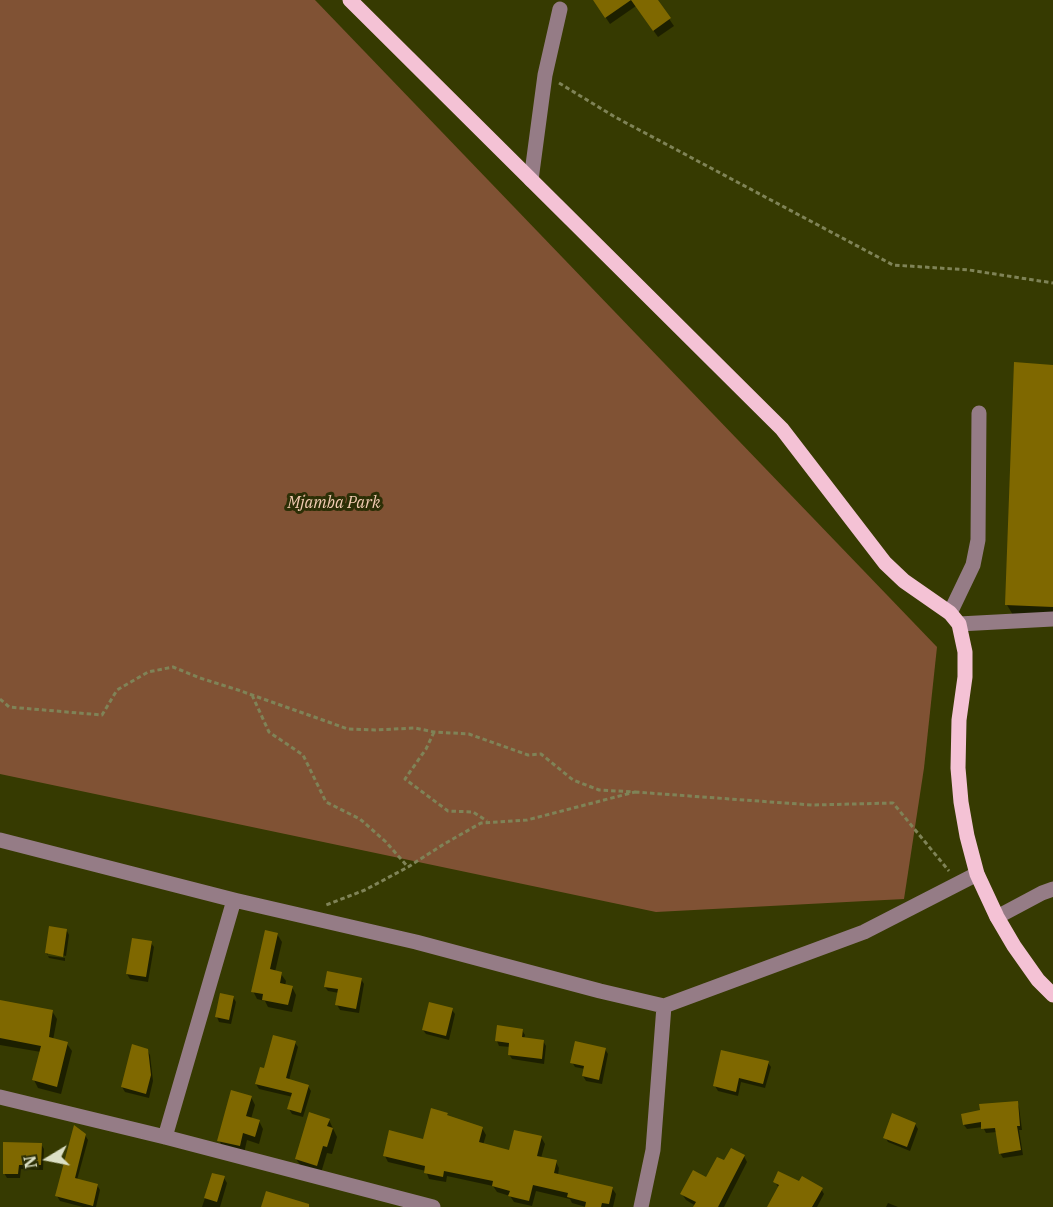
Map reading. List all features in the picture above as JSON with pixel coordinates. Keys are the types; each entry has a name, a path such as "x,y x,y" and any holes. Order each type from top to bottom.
{"main road":[{"path":"350,0 782,429 885,563 904,581 955,619 965,652 965,677 959,720 958,768 967,836 977,874 997,917 1038,980 1053,995"}],"street":[{"path":"531,180 546,75 560,9"},
{"path":"979,413 978,540 973,565 955,619 1053,619"},
{"path":"0,840 234,900 416,942 600,991 664,1005 864,932 977,874"},
{"path":"997,917 1053,889"},
{"path":"165,1137 234,900"},
{"path":"641,1207 653,1150 664,1005"},
{"path":"0,1097 165,1137 433,1207"}],"path":[{"path":"546,75 615,117 893,265 969,270 1053,283"},
{"path":"0,699 9,706 102,715 117,690 148,672 173,667 348,729 415,728 434,732 469,734 528,755 541,754 573,780 599,790 812,805 893,803 958,883"},
{"path":"252,695 269,732 303,755 326,802 360,819 386,842 408,867"},
{"path":"434,732 426,749 405,779 448,811 473,812 488,822"},
{"path":"299,915 364,890 408,867 481,823 527,820 635,792"}],"green space":[{"name":"Mjamba Park","path":"0,0 315,0 937,647 924,768 904,899 656,912 0,774"}],"building":[{"path":"593,0 631,0 605,18"},
{"path":"631,0 658,0 671,18 653,31"},
{"path":"1014,362 1053,365 1053,607 1005,605"},
{"path":"49,926 67,929 63,957 45,953"},
{"path":"265,930 278,933 270,969 282,972 280,983 293,986 288,1005 262,1000 263,994 251,992"},
{"path":"132,938 152,941 146,977 126,974"},
{"path":"327,971 362,978 356,1009 335,1005 338,989 324,987"},
{"path":"220,993 234,996 229,1020 215,1017"},
{"path":"0,1000 53,1010 49,1037 68,1042 57,1087 32,1080 41,1046 0,1038"},
{"path":"429,1002 453,1008 446,1036 422,1030"},
{"path":"497,1025 523,1029 522,1037 544,1040 542,1059 508,1055 509,1043 495,1041"},
{"path":"273,1035 296,1041 286,1078 309,1085 301,1113 287,1109 292,1093 255,1084 260,1067 264,1068"},
{"path":"575,1041 606,1048 599,1080 582,1076 584,1066 570,1063"},
{"path":"132,1044 148,1049 151,1075 146,1094 121,1087"},
{"path":"721,1050 769,1061 763,1084 739,1078 736,1092 713,1086"},
{"path":"231,1090 252,1096 246,1116 260,1120 255,1137 243,1133 240,1146 217,1141"},
{"path":"1018,1101 1020,1126 1017,1126 1021,1150 999,1154 995,1128 981,1129 981,1122 963,1125 961,1114 980,1110 979,1104"},
{"path":"431,1108 483,1127 479,1142 509,1150 514,1130 542,1136 537,1156 557,1160 554,1173 613,1187 609,1204 602,1203 601,1207 585,1207 586,1202 567,1197 568,1193 533,1185 529,1201 508,1196 510,1191 492,1186 493,1181 444,1171 443,1177 424,1173 425,1166 383,1156 389,1130 423,1139"},
{"path":"309,1112 330,1119 327,1126 333,1128 327,1147 323,1146 317,1166 295,1159"},
{"path":"892,1113 916,1123 907,1147 883,1138"},
{"path":"74,1125 86,1134 75,1178 98,1184 93,1206 55,1196"},
{"path":"3,1142 42,1143 41,1165 19,1165 18,1174 3,1174"},
{"path":"731,1148 745,1155 718,1207 693,1207 696,1202 680,1194 693,1170 706,1177 717,1157 724,1160"},
{"path":"778,1171 799,1181 802,1176 823,1188 812,1207 767,1207 779,1185 773,1182"},
{"path":"212,1173 225,1176 217,1202 204,1198"},
{"path":"266,1191 309,1204 309,1207 261,1207"}]}
